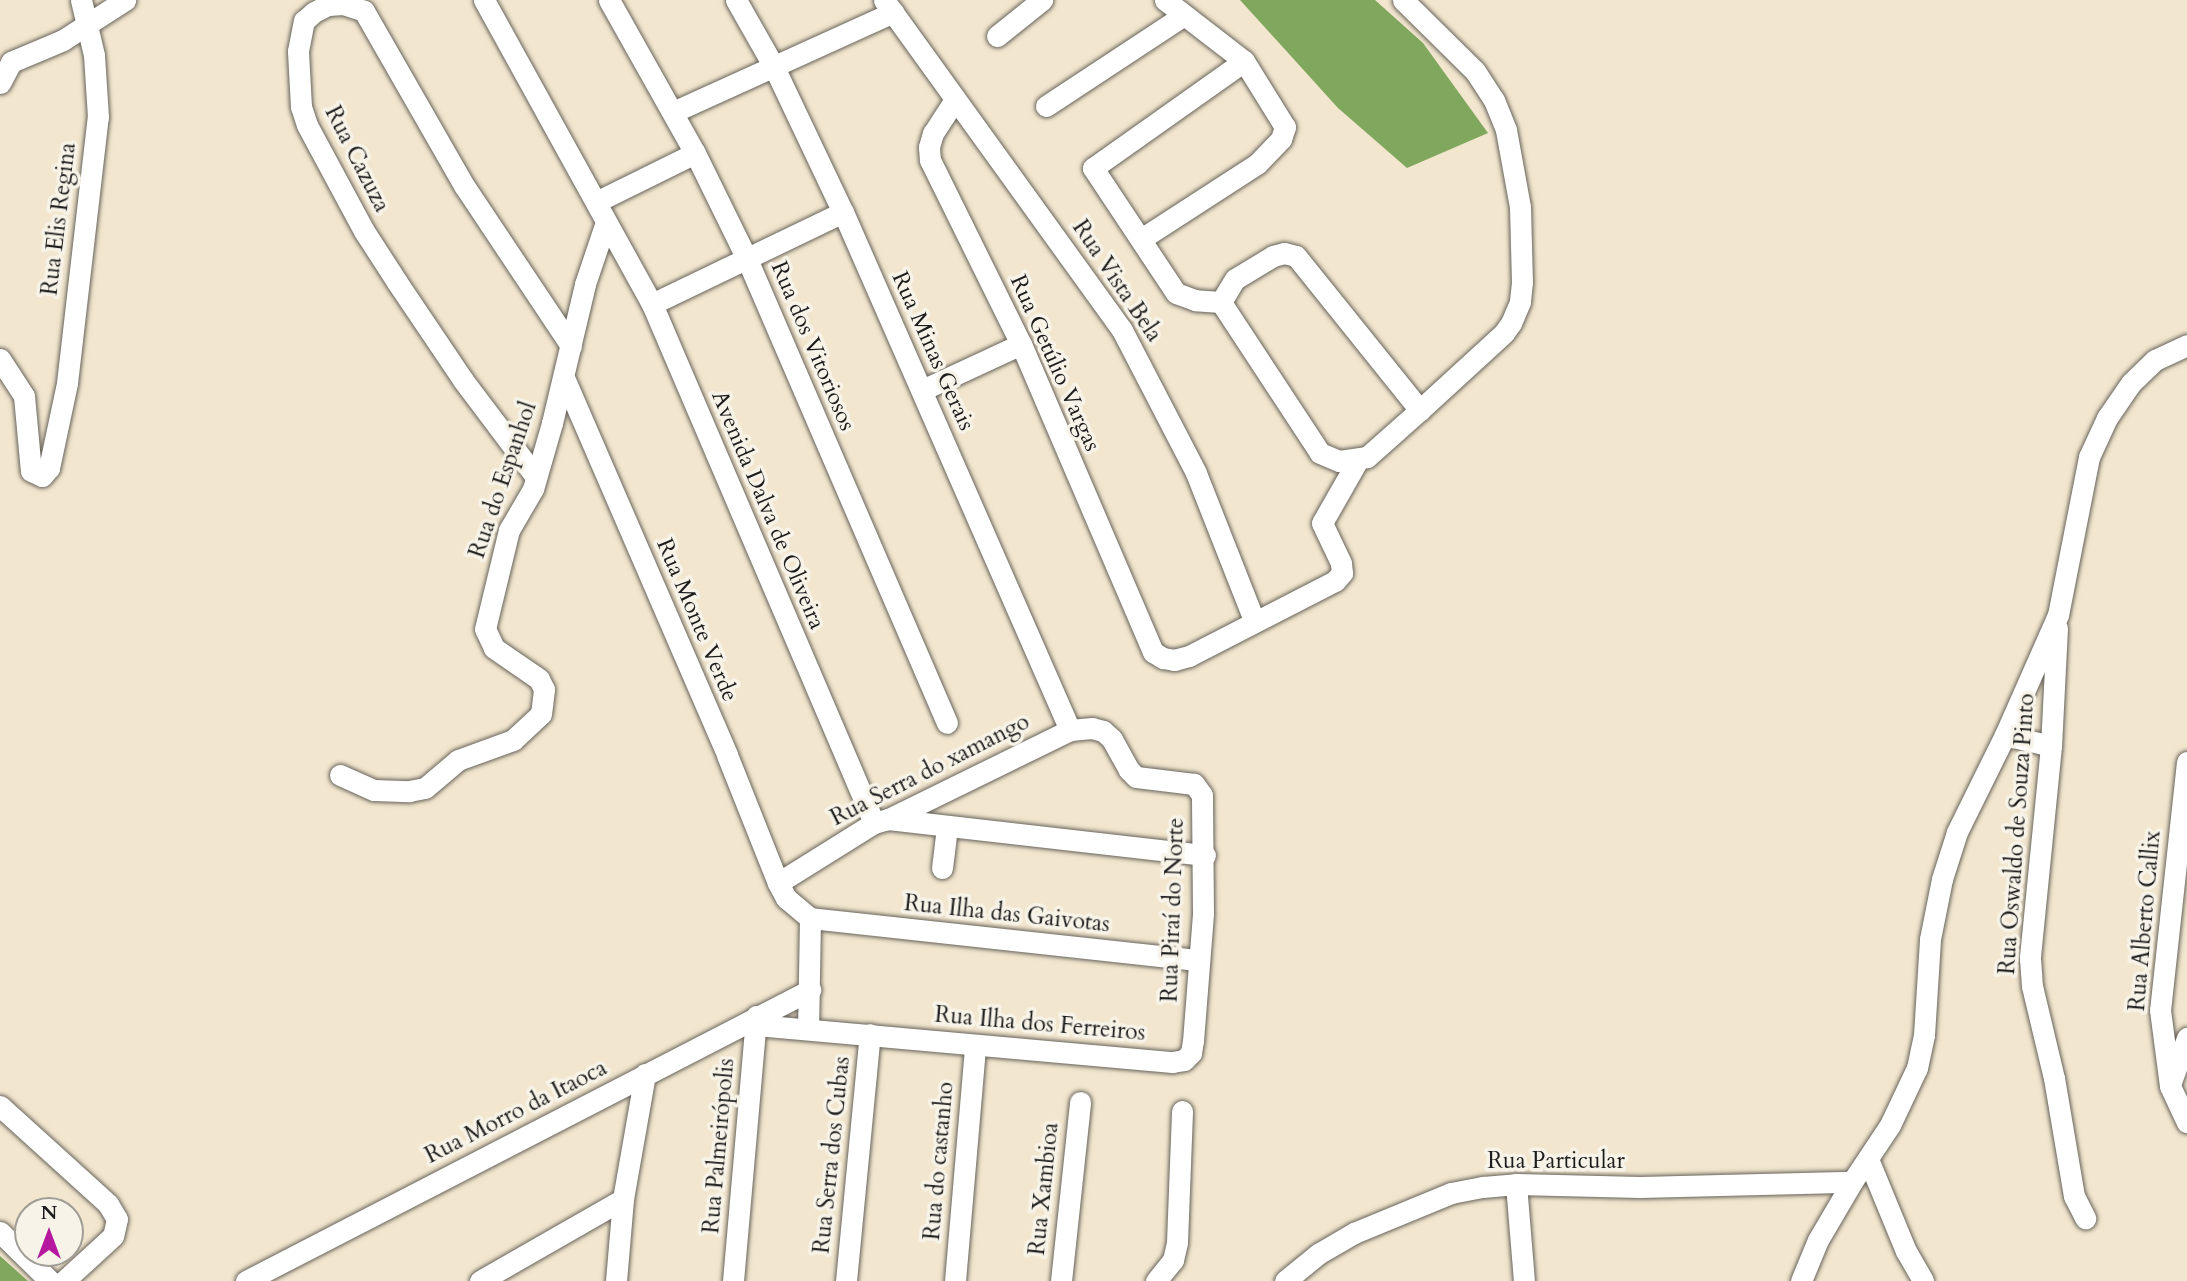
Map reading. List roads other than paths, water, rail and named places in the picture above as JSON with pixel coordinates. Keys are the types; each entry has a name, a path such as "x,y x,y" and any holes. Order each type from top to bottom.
{"street":[{"name":"Rua Elis Regina","path":"0,359 23,396 32,471 35,475 45,474 67,383 98,117 98,85 81,0"},
{"path":"0,83 10,62 63,40 125,0"},
{"name":"Avenida Dalva de Oliveira","path":"484,0 652,304 881,821"},
{"name":"Rua dos Vitoriosos","path":"609,0 695,153 747,259 947,723"},
{"name":"Rua Minas Gerais","path":"736,0 774,66 843,212 1070,730"},
{"path":"997,36 1042,0"},
{"path":"1141,239 1257,164 1281,139 1285,127 1244,61 1165,0"},
{"path":"1221,302 1320,453 1339,461 1367,457 1504,333 1517,311 1522,282 1520,206 1506,130 1490,93 1463,58 1403,0"},
{"name":"Rua Cazuza","path":"536,477 463,380 397,282 364,231 307,125 299,93 299,41 304,21 314,12 328,5 343,4 364,11 465,187 571,346"},
{"path":"673,112 774,66 889,6"},
{"name":"Rua Vista Bela","path":"889,6 954,101 1122,330 1196,473 1254,620"},
{"path":"1046,106 1184,15"},
{"path":"1221,302 1195,300 1177,293 1093,169 1244,61"},
{"name":"Rua Getúlio Vargas","path":"954,101 933,133 929,147 930,160 1021,344 1153,652 1174,660 1189,656 1254,620"},
{"path":"596,202 695,153"},
{"path":"652,304 843,212"},
{"name":"Rua do Espanhol","path":"340,775 374,790 408,792 425,788 458,760 513,740 541,714 545,701 539,679 494,648 485,629 509,530 536,477 565,380 585,284 606,222"},
{"path":"1221,302 1229,285 1245,273 1273,256 1284,253 1296,256 1420,410"},
{"path":"922,390 1021,344"},
{"path":"1801,1281 1818,1240 1890,1125 1917,1068 1924,1035 1930,939 1942,879 1957,832 2005,735 2058,615 2089,457 2107,418 2131,383 2155,360 2187,345"},
{"name":"Rua Monte Verde","path":"565,380 727,755 778,883 786,898 810,919"},
{"path":"1254,620 1335,581 1342,573 1341,563 1321,523 1358,460"},
{"name":"Rua Oswaldo de Souza Pinto","path":"2058,615 2051,746 2030,958 2032,986 2054,1078 2074,1196 2085,1218"},
{"name":"Rua Piraí do Norte","path":"1070,730 1092,728 1103,731 1112,738 1129,770 1136,777 1194,783 1202,795 1205,855 1193,1041"},
{"name":"Rua Serra do xamango","path":"778,883 881,821 1070,730"},
{"path":"2005,735 2051,746"},
{"name":"Rua Alberto Callix","path":"2187,762 2160,1010 2170,1086 2187,1122"},
{"path":"881,821 1205,855"},
{"path":"942,867 947,827"},
{"path":"808,1028 810,919"},
{"name":"Rua Ilha das Gaivotas","path":"810,919 1198,960"},
{"name":"Rua Morro da Itaoca","path":"246,1281 348,1226 546,1129 645,1074 755,1021 810,990"},
{"name":"Rua Ilha dos Ferreiros","path":"755,1021 975,1046 1172,1062 1184,1060 1191,1053 1193,1041"},
{"name":"Rua Palmeirópolis","path":"733,1281 755,1021"},
{"name":"Rua Serra dos Cubas","path":"846,1281 870,1034"},
{"path":"2170,1086 2187,1038"},
{"name":"Rua do castanho","path":"955,1281 975,1046"},
{"path":"616,1281 623,1199 645,1074"},
{"name":"Rua Xambioa","path":"1061,1281 1080,1101"},
{"path":"0,1106 108,1204 117,1219 113,1236 64,1281"},
{"path":"1156,1281 1173,1260 1177,1242 1182,1111"},
{"path":"1868,1159 1906,1251 1923,1281"},
{"name":"Rua Particular","path":"1285,1281 1318,1254 1353,1233 1451,1193 1516,1184 1640,1187 1852,1182"},
{"path":"1516,1184 1524,1281"},
{"path":"480,1281 623,1199"},
{"path":"0,1232 50,1281"}]}
